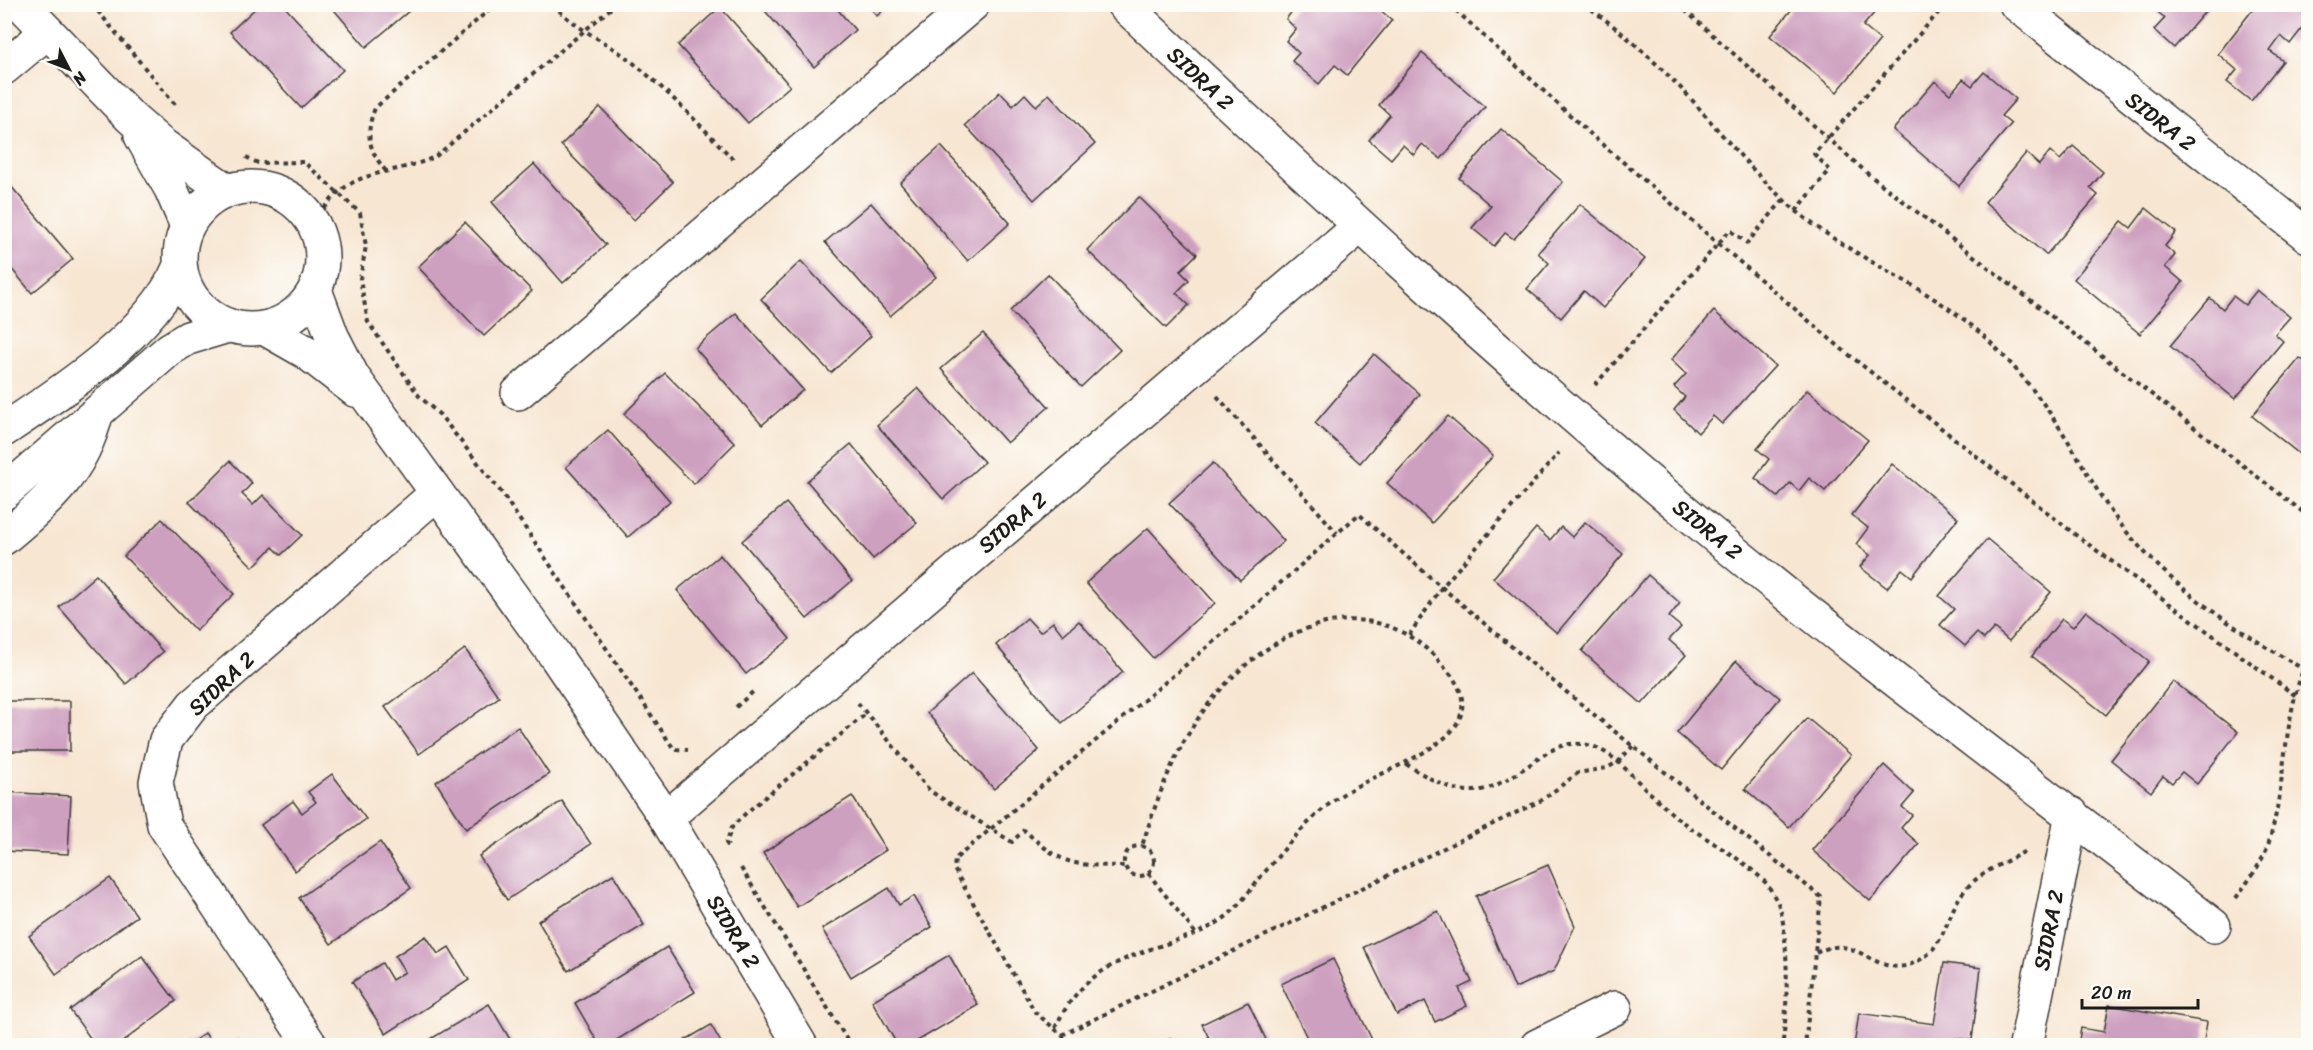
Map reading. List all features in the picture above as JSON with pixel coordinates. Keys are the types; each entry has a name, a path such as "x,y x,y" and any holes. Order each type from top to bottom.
{"street":[{"path":"21,4 131,118 161,144 226,190"},
{"path":"518,393 973,4"},
{"name":"SIDRA 2","path":"1123,4 1359,226 1554,400 1708,530 1888,675 2070,820 2214,926"},
{"name":"SIDRA 2","path":"2016,4 2304,222"},
{"path":"4,68 47,32"},
{"path":"131,118 171,189 187,226"},
{"path":"252,186 277,191 299,204 315,224 322,257 321,274 315,290 302,307 285,321 264,328 246,329 228,326 205,313 188,293 179,268 180,246 187,226 204,204 226,190 252,186"},
{"name":"SIDRA 2","path":"666,818 1359,226"},
{"path":"4,430 47,404 133,331 161,302 179,268"},
{"path":"315,290 332,336 353,377 380,414"},
{"path":"4,493 170,349 188,338 228,326"},
{"path":"264,328 322,363 380,414"},
{"path":"4,538 58,489 72,472 83,454 96,413"},
{"name":"SIDRA 2","path":"380,414 554,654 666,818 801,1046"},
{"name":"SIDRA 2","path":"311,1046 164,825 156,782 166,740 193,705 437,493"},
{"name":"SIDRA 2","path":"2026,1046 2070,820"},
{"path":"1537,1046 1615,1008"}],"path":[{"path":"92,4 186,116"},
{"path":"386,171 375,158 369,142 369,124 375,108 496,4"},
{"path":"553,4 572,22 631,61 671,96 760,186"},
{"path":"315,224 336,193 367,174 411,167 435,157 616,4"},
{"path":"1449,4 1596,139 1879,380 2077,536 2296,696"},
{"path":"1584,4 1650,57 1761,179 1796,211 1875,265 1917,286 1958,315 1996,348 2030,385 2114,514 2148,555 2187,593 2231,626 2303,669"},
{"path":"1678,4 1867,173 2308,516"},
{"path":"1796,211 1830,170 1814,154 1946,4"},
{"path":"239,153 258,163 304,162 360,213 366,246 360,279 368,322 419,396 440,415 501,492 674,749 694,751"},
{"path":"1193,368 1337,533"},
{"path":"1069,1046 1055,1028 1035,1012 954,868 955,859 1219,637 1359,514 1412,562 1633,746 1821,897 1805,1046"},
{"path":"1055,1028 1063,1010 1077,992 1102,970 1131,955 1196,934 1224,919 1319,811 1342,795 1406,764 1446,735 1458,722 1464,705 1460,687 1429,650 1409,635 1385,624 1358,619 1330,621 1304,629 1277,642 1246,666 1217,694 1192,727 1157,799 1142,846"},
{"path":"2214,926 2251,877 2268,845 2278,801 2282,761 2296,696 2308,658"},
{"path":"835,674 930,791 1011,842 1024,830 1052,855 1066,862 1125,866"},
{"path":"728,715 760,686"},
{"path":"732,853 726,843 732,827 867,713"},
{"path":"1406,764 1435,782 1459,792 1484,791 1508,780 1563,744 1582,744 1602,750 1685,824 1749,867 1767,883 1778,904 1786,964 1786,1003 1782,1046"},
{"path":"1062,1035 1542,800 1578,773 1607,768 1618,762 1633,746"},
{"path":"1815,954 1837,945 1848,946 1873,962 1888,966 1903,966 1918,961 1940,940 1964,891 1974,881 2070,820"},
{"path":"1134,846 1142,846 1154,857 1153,866 1148,873 1140,876 1131,873 1125,866 1124,858 1134,846"},
{"path":"739,863 851,1046"},
{"path":"1148,873 1196,934"}],"building":[{"path":"260,4 282,4 343,70 301,108 230,32"},
{"path":"329,4 406,4 410,10 366,47"},
{"path":"759,4 833,4 855,30 814,67"},
{"path":"867,4 890,4 877,16"},
{"path":"1298,4 1373,4 1392,20 1347,75 1335,65 1319,84 1292,61 1299,53 1286,41 1296,29 1286,19"},
{"path":"1796,4 1866,4 1875,12 1863,26 1880,40 1837,92 1770,36"},
{"path":"2148,4 2206,4 2209,7 2174,48 2154,30 2165,18"},
{"path":"2257,4 2293,4 2308,17 2308,21 2290,44 2281,36 2270,51 2283,61 2251,101 2227,82 2237,70 2218,54"},
{"path":"720,7 790,86 748,123 678,45"},
{"path":"1422,53 1485,107 1441,159 1422,144 1414,155 1403,145 1391,159 1369,140 1390,115 1379,105"},
{"path":"1984,72 2016,99 2001,116 2011,124 1959,186 1893,130 1935,81 1950,94 1963,79 1972,86"},
{"path":"1000,92 1013,106 1025,94 1036,106 1049,94 1095,144 1034,200 965,125"},
{"path":"600,107 673,182 634,220 561,145"},
{"path":"1501,129 1563,182 1514,239 1505,233 1494,246 1472,228 1491,206 1459,178"},
{"path":"941,146 1010,223 968,261 900,183"},
{"path":"2073,146 2103,172 2090,188 2098,195 2046,255 1985,202 2026,153 2039,165 2050,151 2060,160"},
{"path":"534,164 606,245 563,283 492,202"},
{"path":"4,178 73,259 32,293 4,260"},
{"path":"1139,197 1197,254 1180,271 1189,280 1176,293 1189,305 1166,328 1087,250"},
{"path":"871,203 936,277 890,316 825,242"},
{"path":"1580,204 1645,259 1603,308 1584,291 1561,318 1527,289 1549,263 1538,253"},
{"path":"2146,208 2176,232 2165,246 2175,255 2165,267 2183,282 2140,334 2074,279 2122,221 2131,228"},
{"path":"465,222 532,291 484,336 418,267"},
{"path":"801,261 871,336 831,373 761,299"},
{"path":"1048,274 1120,350 1081,387 1010,311"},
{"path":"2257,290 2290,317 2275,334 2283,341 2235,399 2170,346 2210,298 2223,309 2233,296 2245,305"},
{"path":"1714,311 1775,366 1722,424 1713,416 1698,433 1674,410 1685,397 1674,387 1686,374 1671,360"},
{"path":"736,313 803,390 762,425 695,348"},
{"path":"983,333 1049,407 1007,443 941,369"},
{"path":"1374,354 1420,394 1360,463 1315,423"},
{"path":"2300,358 2308,364 2308,461 2252,416"},
{"path":"665,373 735,443 694,484 624,414"},
{"path":"918,388 984,462 943,499 877,425"},
{"path":"1807,390 1868,440 1825,491 1809,478 1799,491 1790,483 1778,497 1755,478 1769,459 1757,449"},
{"path":"1448,416 1493,456 1432,523 1387,483"},
{"path":"608,430 670,501 628,537 566,467"},
{"path":"851,444 917,523 873,559 807,481"},
{"path":"230,461 252,483 242,494 253,505 263,495 302,535 281,555 273,547 253,567 189,502"},
{"path":"1213,463 1284,541 1240,580 1169,503"},
{"path":"1892,464 1958,518 1912,577 1902,569 1887,588 1860,567 1870,555 1856,544 1868,528 1852,515"},
{"path":"786,503 852,581 807,619 742,541"},
{"path":"162,519 234,594 196,631 124,556"},
{"path":"1585,522 1623,554 1557,633 1493,578 1536,528 1550,540 1561,527 1572,537"},
{"path":"1148,528 1215,603 1153,658 1086,583"},
{"path":"1987,539 2051,592 2009,641 1994,628 1984,639 1977,633 1965,646 1940,625 1954,609 1939,596"},
{"path":"720,555 790,639 746,674 677,590"},
{"path":"96,575 163,652 126,684 59,607"},
{"path":"1648,575 1680,603 1669,617 1681,627 1669,640 1686,655 1642,704 1582,651"},
{"path":"2086,611 2149,661 2106,715 2032,656 2062,619 2073,627"},
{"path":"1027,618 1040,632 1053,622 1063,635 1079,621 1123,672 1062,723 996,645"},
{"path":"465,649 499,697 419,754 385,707"},
{"path":"1736,661 1780,698 1721,770 1677,733"},
{"path":"972,673 1039,750 994,789 927,713"},
{"path":"2173,681 2238,732 2197,784 2182,772 2172,783 2163,776 2151,792 2111,760"},
{"path":"4,701 70,701 70,751 4,751"},
{"path":"1807,718 1851,755 1789,827 1745,789"},
{"path":"518,727 549,774 466,829 436,782"},
{"path":"1884,765 1914,793 1902,807 1912,815 1901,828 1919,844 1870,901 1812,850"},
{"path":"332,774 366,819 295,871 261,825 293,801 302,813 316,802 308,792"},
{"path":"4,792 71,796 68,854 4,851"},
{"path":"852,796 886,850 797,907 763,853"},
{"path":"562,801 591,844 507,900 479,856"},
{"path":"380,842 411,888 331,944 299,898"},
{"path":"1548,865 1575,926 1554,971 1515,988 1476,896"},
{"path":"613,874 644,925 568,971 538,921"},
{"path":"110,878 137,916 56,974 29,936"},
{"path":"889,888 899,905 914,896 932,927 851,977 822,929"},
{"path":"1438,911 1472,982 1459,988 1467,1006 1435,1022 1425,1001 1397,1015 1364,947"},
{"path":"426,936 438,954 449,947 469,980 386,1034 352,982 382,963 392,980 405,972 395,956"},
{"path":"667,947 695,992 607,1046 600,1046 575,1003"},
{"path":"949,955 978,1005 909,1046 898,1046 872,1001"},
{"path":"142,956 176,1001 117,1046 96,1046 70,1010"},
{"path":"1333,959 1375,1046 1311,1046 1281,984"},
{"path":"1944,963 1981,968 1972,1040 1955,1038 1954,1046 1854,1046 1859,1013 1934,1024"},
{"path":"1248,1002 1269,1046 1213,1046 1202,1024"},
{"path":"489,1004 514,1046 419,1046"},
{"path":"2109,1005 2207,1022 2203,1046 2078,1046 2081,1028 2104,1032"},
{"path":"711,1025 723,1046 675,1046"},
{"path":"205,1033 214,1046 187,1046"},
{"path":"238,1038 243,1046 227,1046"},
{"path":"1171,1038 1174,1046 1156,1046"}]}
